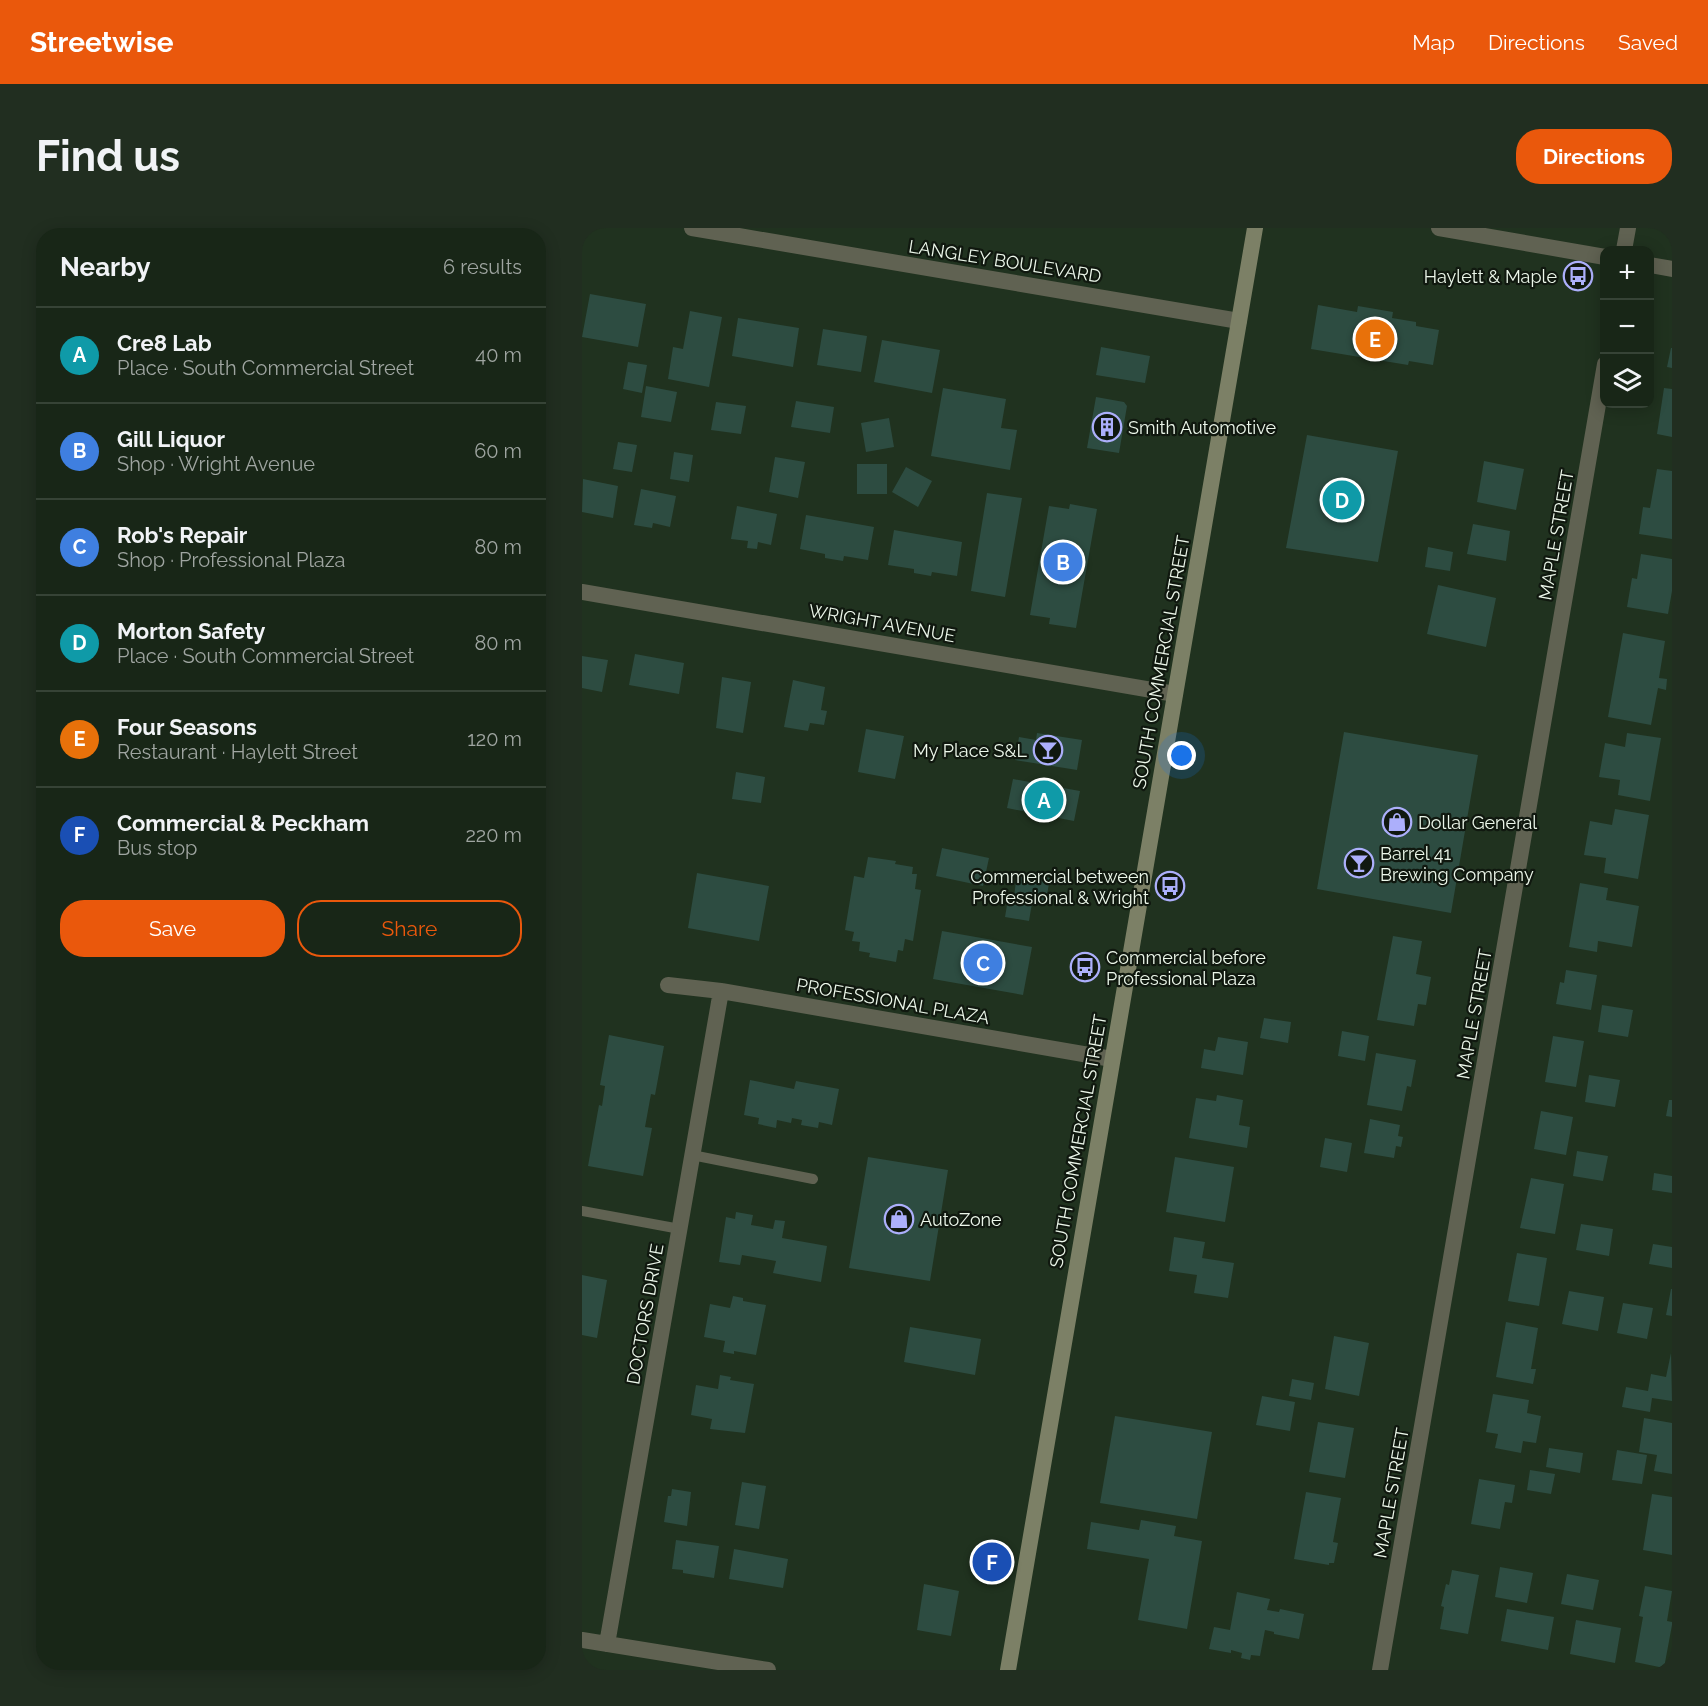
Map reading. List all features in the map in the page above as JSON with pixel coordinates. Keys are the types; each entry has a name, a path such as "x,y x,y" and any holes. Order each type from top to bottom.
{"main road":[{"name":"SOUTH COMMERCIAL STREET","path":"1008,1670 1255,228"}],"street":[{"name":"LANGLEY BOULEVARD","path":"693,228 1239,321"},
{"path":"1439,228 1600,256"},
{"path":"1625,246 1628,228"},
{"path":"1654,266 1672,269"},
{"name":"MAPLE STREET","path":"1380,1670 1600,393"},
{"name":"WRIGHT AVENUE","path":"582,592 1175,694"},
{"name":"PROFESSIONAL PLAZA","path":"668,985 721,991 1112,1059"},
{"name":"DOCTORS DRIVE","path":"608,1644 721,991"},
{"path":"582,1640 768,1670"}],"lane":[{"path":"692,1155 813,1179"},
{"path":"582,1211 680,1229"}],"building":[{"path":"590,294 646,304 638,347 582,337"},
{"path":"1318,305 1357,312 1358,306 1393,312 1392,318 1416,322 1416,326 1439,330 1433,365 1409,361 1408,365 1311,349"},
{"path":"690,311 722,317 709,387 668,379 673,347 683,349"},
{"path":"738,318 799,328 793,367 732,356"},
{"path":"823,329 867,336 861,372 817,365"},
{"path":"882,340 940,350 932,393 874,382"},
{"path":"1101,347 1150,356 1145,383 1096,375"},
{"path":"1672,348 1672,368 1667,367"},
{"path":"628,362 647,365 642,393 623,389"},
{"path":"646,386 677,392 671,422 641,417"},
{"path":"943,388 1006,399 1001,428 1017,430 1010,470 931,456"},
{"path":"1664,388 1672,389 1672,437 1657,434"},
{"name":"Smith Automotive","path":"1096,397 1124,402 1127,406 1119,453 1087,448"},
{"path":"796,401 834,407 830,433 791,427"},
{"path":"716,402 746,406 741,434 711,430"},
{"path":"889,418 894,447 866,452 861,423"},
{"path":"1307,435 1398,451 1378,562 1286,548"},
{"path":"618,442 637,445 632,472 613,469"},
{"path":"674,452 693,455 689,482 670,479"},
{"path":"775,457 805,462 798,498 769,492"},
{"path":"1484,461 1524,469 1516,510 1477,502"},
{"path":"857,464 887,464 887,494 857,494"},
{"path":"906,467 932,481 918,507 892,492"},
{"path":"1657,469 1672,471 1672,539 1639,534 1643,507 1650,508"},
{"path":"583,479 618,486 613,518 582,512"},
{"path":"641,489 676,496 670,527 653,523 652,528 634,525"},
{"path":"987,493 1022,498 1005,597 971,591"},
{"path":"1070,504 1097,509 1076,628 1049,624 1050,618 1030,615 1049,506 1069,509"},
{"path":"737,506 777,514 771,545 758,542 757,549 747,548 748,541 731,539"},
{"path":"806,515 874,527 868,560 844,556 843,561 825,558 825,554 800,549"},
{"path":"1473,524 1510,531 1506,561 1467,554"},
{"path":"894,530 962,542 957,576 932,572 931,576 914,573 914,569 888,565"},
{"path":"1428,547 1453,552 1450,571 1425,567"},
{"path":"1641,554 1672,559 1672,591 1668,614 1627,607 1632,578 1637,579"},
{"path":"1438,585 1496,598 1486,647 1427,634"},
{"path":"1623,633 1665,641 1659,678 1667,679 1666,690 1658,688 1651,725 1608,717"},
{"path":"635,654 684,663 679,694 629,685"},
{"path":"582,656 608,660 602,692 582,688"},
{"path":"722,677 751,682 743,733 716,728"},
{"path":"793,680 825,687 821,710 827,711 824,725 810,723 808,731 784,727"},
{"path":"866,729 904,736 895,779 858,772"},
{"name":"Dollar General","path":"1344,732 1478,755 1451,913 1317,889"},
{"name":"My Place S&L","path":"1037,733 1082,740 1077,770 1015,760 1019,737 1036,740"},
{"path":"1627,733 1661,738 1650,801 1618,795 1620,780 1599,777 1605,743 1625,747"},
{"path":"736,772 765,777 761,803 732,799"},
{"path":"1013,779 1080,791 1074,821 1007,808"},
{"path":"1615,809 1649,815 1638,879 1604,873 1606,858 1584,855 1590,821 1612,825"},
{"path":"942,848 989,858 983,886 936,876"},
{"path":"868,857 896,861 895,864 913,867 912,874 917,874 915,889 921,890 913,941 905,939 903,951 898,950 896,962 869,957 870,953 859,951 860,942 852,941 854,932 845,930 854,876 864,878"},
{"path":"1017,872 1050,878 1045,906 1032,903 1029,921 1005,917 1007,905 1013,906"},
{"path":"697,873 769,886 759,941 688,928"},
{"path":"1580,883 1608,888 1606,900 1639,906 1632,947 1598,941 1597,952 1569,947"},
{"path":"942,931 1032,947 1023,995 933,979"},
{"path":"1393,936 1422,941 1416,974 1431,977 1426,1005 1418,1004 1414,1026 1377,1020"},
{"path":"1566,970 1597,975 1591,1010 1556,1004 1560,982 1564,983"},
{"path":"1602,1005 1633,1010 1628,1037 1598,1032"},
{"path":"1264,1018 1291,1022 1288,1043 1260,1038"},
{"path":"1342,1031 1369,1036 1365,1061 1338,1056"},
{"path":"609,1035 664,1046 655,1095 651,1094 645,1127 652,1128 643,1176 588,1166 599,1105 602,1106 605,1086 600,1085"},
{"path":"1553,1036 1584,1041 1576,1087 1545,1082"},
{"path":"1218,1037 1248,1042 1243,1075 1201,1068 1204,1049 1215,1051"},
{"path":"1376,1053 1416,1060 1411,1087 1407,1086 1402,1111 1367,1105"},
{"path":"1589,1075 1620,1080 1615,1107 1585,1102"},
{"path":"750,1080 794,1089 796,1081 839,1089 832,1125 819,1122 818,1128 801,1125 802,1120 792,1118 791,1123 777,1120 776,1128 758,1124 759,1118 744,1115"},
{"path":"1217,1095 1243,1100 1239,1125 1250,1127 1247,1148 1189,1138 1196,1098 1216,1101"},
{"path":"1669,1100 1672,1100 1672,1117 1666,1116"},
{"path":"1541,1111 1573,1117 1566,1155 1534,1149"},
{"path":"1370,1119 1400,1125 1398,1136 1403,1137 1401,1147 1396,1146 1394,1158 1364,1153"},
{"path":"1325,1138 1352,1143 1347,1172 1320,1167"},
{"path":"1577,1151 1608,1156 1603,1181 1573,1176"},
{"name":"AutoZone","path":"868,1157 948,1170 930,1281 849,1268"},
{"path":"1175,1157 1234,1167 1225,1222 1166,1212"},
{"path":"1654,1173 1672,1176 1672,1193 1652,1190"},
{"path":"1531,1178 1564,1184 1555,1234 1520,1228"},
{"path":"736,1212 753,1215 751,1225 773,1229 775,1220 785,1221 782,1238 827,1246 821,1282 773,1273 776,1261 742,1255 740,1265 719,1262 726,1217 735,1219"},
{"path":"1581,1224 1613,1229 1609,1256 1576,1250"},
{"path":"1174,1237 1205,1242 1202,1258 1234,1263 1228,1298 1194,1293 1197,1275 1169,1271"},
{"path":"1653,1244 1672,1247 1672,1268 1649,1264"},
{"path":"1517,1253 1547,1258 1539,1306 1508,1301"},
{"path":"582,1275 607,1280 597,1338 582,1335"},
{"path":"1672,1289 1672,1316 1666,1315"},
{"path":"1569,1291 1604,1297 1598,1331 1562,1324"},
{"path":"733,1296 743,1298 743,1301 766,1305 756,1355 734,1351 734,1354 723,1352 725,1341 704,1337 710,1304 730,1308"},
{"path":"1623,1303 1653,1308 1647,1339 1617,1333"},
{"path":"1506,1322 1538,1328 1531,1369 1536,1369 1533,1384 1496,1377"},
{"path":"910,1327 981,1339 975,1375 904,1362"},
{"path":"1334,1336 1369,1343 1359,1396 1325,1389"},
{"path":"1671,1353 1672,1401 1652,1398 1650,1412 1622,1407 1626,1387 1648,1391 1651,1374 1666,1377"},
{"path":"720,1375 731,1377 730,1380 754,1384 745,1433 710,1429 712,1419 691,1415 696,1385 718,1389"},
{"path":"1292,1379 1314,1383 1311,1400 1289,1396"},
{"path":"1493,1394 1529,1400 1527,1413 1541,1416 1536,1443 1523,1441 1521,1453 1495,1448 1498,1434 1486,1432"},
{"path":"1262,1396 1295,1402 1290,1431 1256,1425"},
{"path":"1115,1416 1212,1432 1197,1519 1100,1503"},
{"path":"1644,1418 1672,1423 1672,1474 1654,1471 1657,1455 1639,1452"},
{"path":"1318,1422 1354,1428 1345,1478 1309,1472"},
{"path":"1549,1448 1583,1453 1580,1473 1546,1467"},
{"path":"1617,1450 1647,1455 1642,1484 1612,1480"},
{"path":"1530,1470 1555,1474 1551,1494 1527,1490"},
{"path":"1479,1479 1515,1485 1512,1503 1505,1502 1500,1529 1471,1524"},
{"path":"742,1482 766,1486 759,1529 735,1525"},
{"path":"672,1489 691,1492 687,1526 664,1522 668,1496 671,1496"},
{"path":"1306,1492 1341,1498 1333,1542 1338,1543 1334,1563 1329,1563 1329,1565 1294,1559"},
{"path":"1652,1494 1672,1497 1672,1555 1643,1550"},
{"path":"1141,1520 1176,1526 1174,1536 1202,1541 1187,1629 1138,1620 1149,1559 1087,1549 1091,1522 1139,1530"},
{"path":"676,1540 719,1546 714,1578 672,1569"},
{"path":"734,1549 788,1559 783,1588 729,1579"},
{"path":"1500,1567 1533,1573 1527,1603 1495,1597"},
{"path":"1452,1570 1479,1575 1468,1634 1440,1629 1444,1607 1441,1606"},
{"path":"1567,1574 1599,1580 1593,1610 1561,1604"},
{"path":"924,1584 959,1591 951,1636 917,1630"},
{"path":"1645,1586 1672,1591 1667,1621 1672,1622 1672,1625 1664,1668 1635,1662 1643,1617 1639,1616"},
{"path":"1237,1592 1270,1599 1267,1610 1279,1612 1280,1609 1304,1614 1299,1639 1265,1630 1260,1656 1251,1655 1250,1660 1241,1658 1242,1653 1231,1650 1231,1653 1209,1649 1214,1627 1230,1630"},
{"path":"1507,1609 1554,1617 1548,1650 1501,1641"},
{"path":"1576,1620 1621,1628 1615,1663 1570,1654"}],"place":[{"name":"Haylett & Maple","path":"1578,276"},
{"name":"Four Seasons","path":"1375,339"},
{"name":"Smith Automotive","path":"1107,427"},
{"name":"Morton Safety","path":"1342,500"},
{"name":"Gill Liquor","path":"1063,562"},
{"name":"My Place S&L","path":"1048,750"},
{"name":"Cre8 Lab","path":"1044,800"},
{"name":"Dollar General","path":"1397,822"},
{"name":"Barrel 41 Brewing Company","path":"1359,863"},
{"name":"Commercial between Professional & Wright","path":"1170,886"},
{"name":"Rob's Repair","path":"983,963"},
{"name":"Commercial before Professional Plaza","path":"1085,967"},
{"name":"AutoZone","path":"899,1219"},
{"name":"Commercial & Peckham","path":"992,1562"}]}
